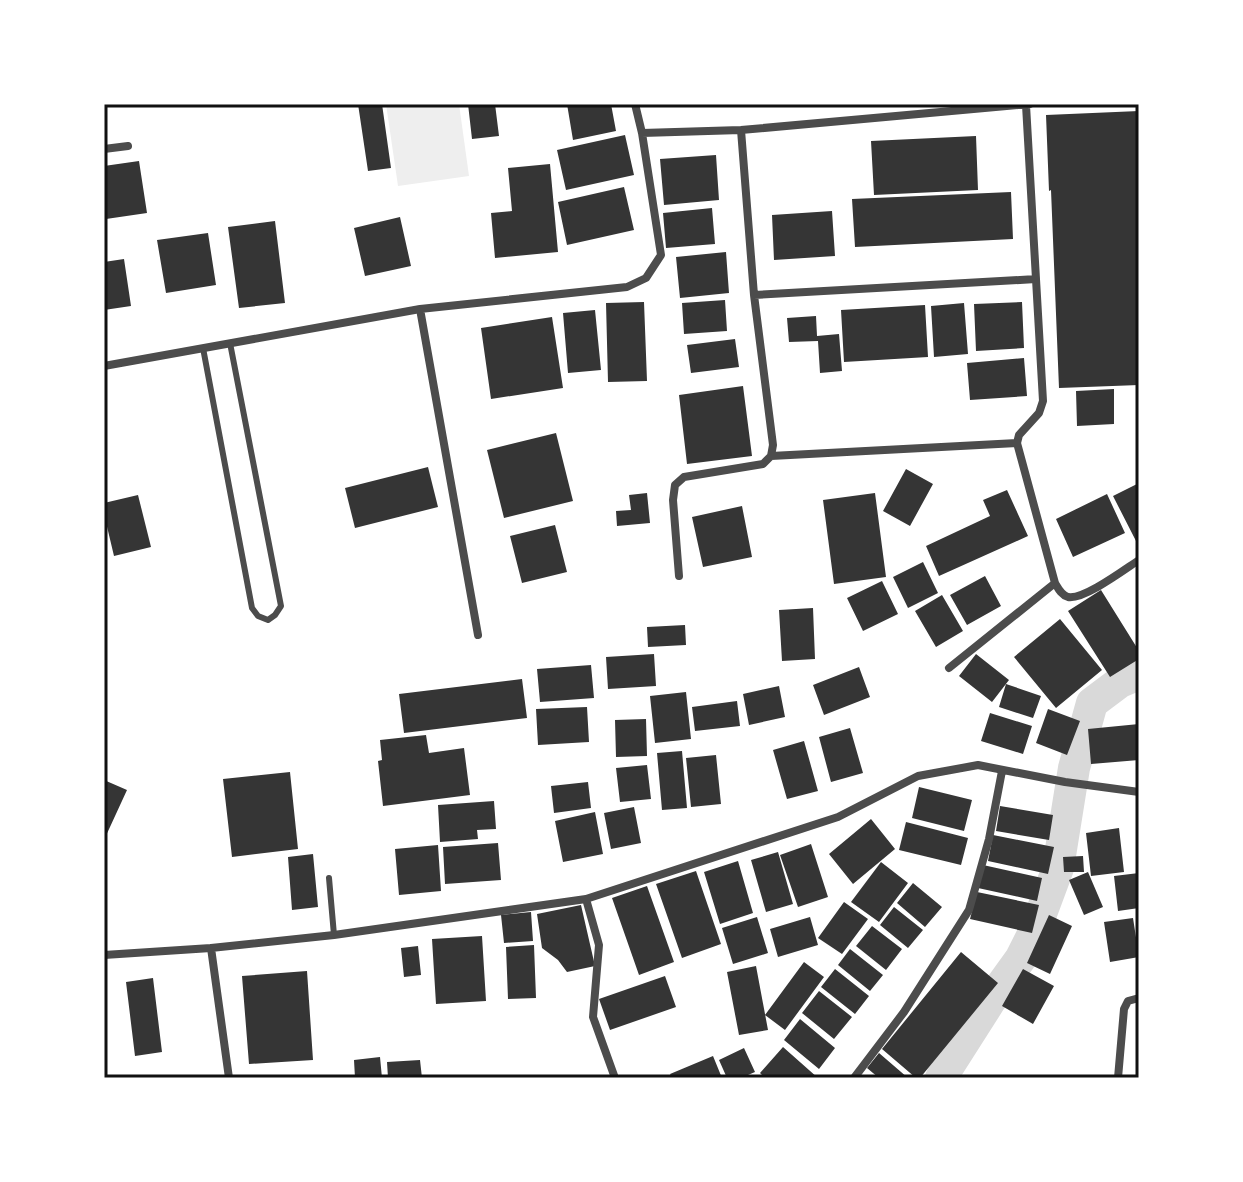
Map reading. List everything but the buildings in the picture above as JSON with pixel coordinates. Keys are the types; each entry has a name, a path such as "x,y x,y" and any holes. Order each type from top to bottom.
{"street":[{"path":"104,366 420,309 627,287 646,278 661,255 635,104"},
{"path":"642,133 741,130 1028,104 1043,401 1039,413 1019,435 1017,443 1059,591 1069,597 1082,595 1139,560"},
{"path":"679,576 673,500 675,485 684,477 763,464 771,456 773,445 754,295 741,130"},
{"path":"104,149 128,146"},
{"path":"754,295 1036,279"},
{"path":"420,309 478,635"},
{"path":"771,456 1017,443"},
{"path":"949,668 1055,583"},
{"path":"104,955 334,935 586,899 838,817 918,776 978,765 1139,792"},
{"path":"854,1078 904,1012 969,910 989,839 1002,771"},
{"path":"586,899 599,945 593,1017 615,1078"},
{"path":"211,948 229,1078"},
{"path":"1118,1078 1124,1009 1128,1001 1139,998"}],"lane":[{"path":"203,348 252,608 258,616 268,620 281,606 230,343"},
{"path":"329,878 334,935"}],"shaded area":[{"path":"386,104 459,104 469,176 398,186"}],"waterway":[{"path":"941,1078 1021,958 1035,930 1058,868 1074,768 1092,703 1120,682 1139,674"}]}
